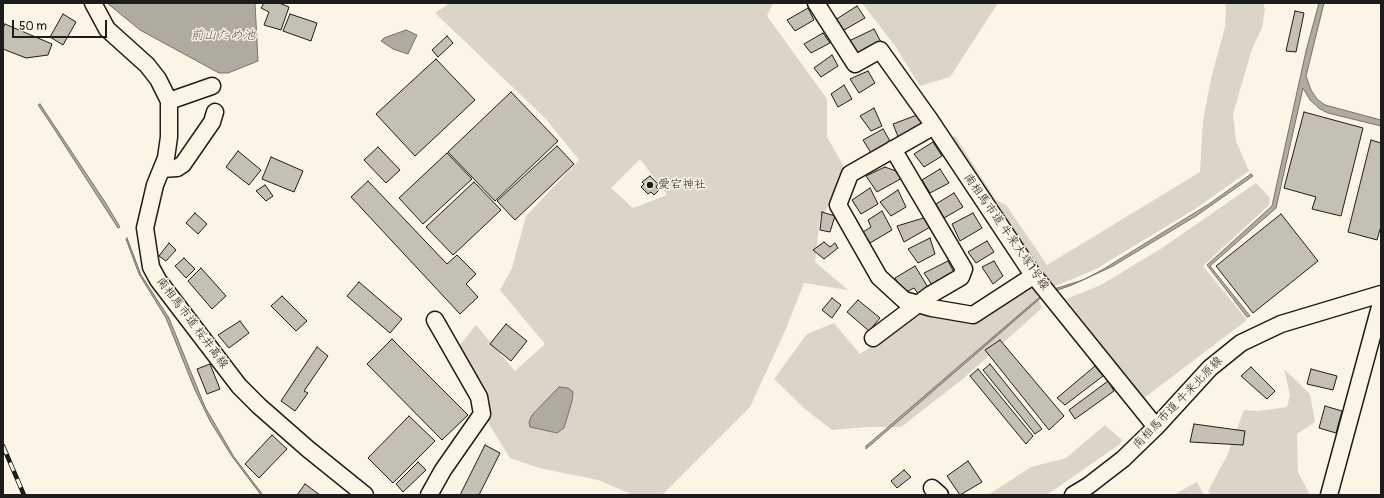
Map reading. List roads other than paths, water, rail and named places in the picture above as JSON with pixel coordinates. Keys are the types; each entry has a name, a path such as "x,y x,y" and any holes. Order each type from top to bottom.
{"street":[{"name":"南相馬市道 桜井高線","path":"93,3 107,29 147,65 158,79 169,101 169,138 166,158 147,212 145,228 151,267 158,280 240,386 259,406 302,444 365,495"},
{"name":"南相馬市道 牛来大塚1号線","path":"816,3 856,64 880,50 934,126 1034,276 1156,427"},
{"path":"169,101 212,86"},
{"path":"162,169 177,168 183,164 212,122 215,112"},
{"path":"934,126 850,174 838,205 879,276 904,300 973,315 1034,276"},
{"path":"874,338 930,295 961,277 964,270 893,150"},
{"name":"南相馬市道 牛来北原線","path":"1073,495 1088,486 1123,459 1156,427 1210,368 1241,343 1280,324 1381,294"},
{"path":"1329,495 1381,302"},
{"path":"429,495 443,470 482,414 479,397 435,320"}],"water":[{"name":"前山ため池","path":"107,3 255,3 258,61 228,73 219,73 140,30"},
{"path":"1319,3 1324,3 1306,76 1311,90 1317,99 1325,105 1381,120 1381,126 1328,113 1320,109 1310,100 1303,88 1276,208 1210,266 1250,316 1247,317 1207,265 1272,206 1306,51"},
{"path":"406,30 417,35 408,54 393,49 381,41 384,38"},
{"path":"40,104 120,227 118,228 38,105"},
{"path":"1251,174 1253,176 1196,216 1113,266 1085,279 1209,204"},
{"path":"127,238 141,275 169,318 205,407 234,457 263,495 261,495 231,455 210,421 195,390 166,318 139,274 126,239"},
{"path":"1082,280 1055,291 1054,289"},
{"path":"1042,295 1043,296 866,449 866,446"},
{"path":"559,387 568,388 573,392 572,401 564,428 557,433 530,427 529,422 532,415"}],"railway":[{"path":"3,446 24,495"}],"place":[{"name":"愛宕神社","path":"650,185"}]}
